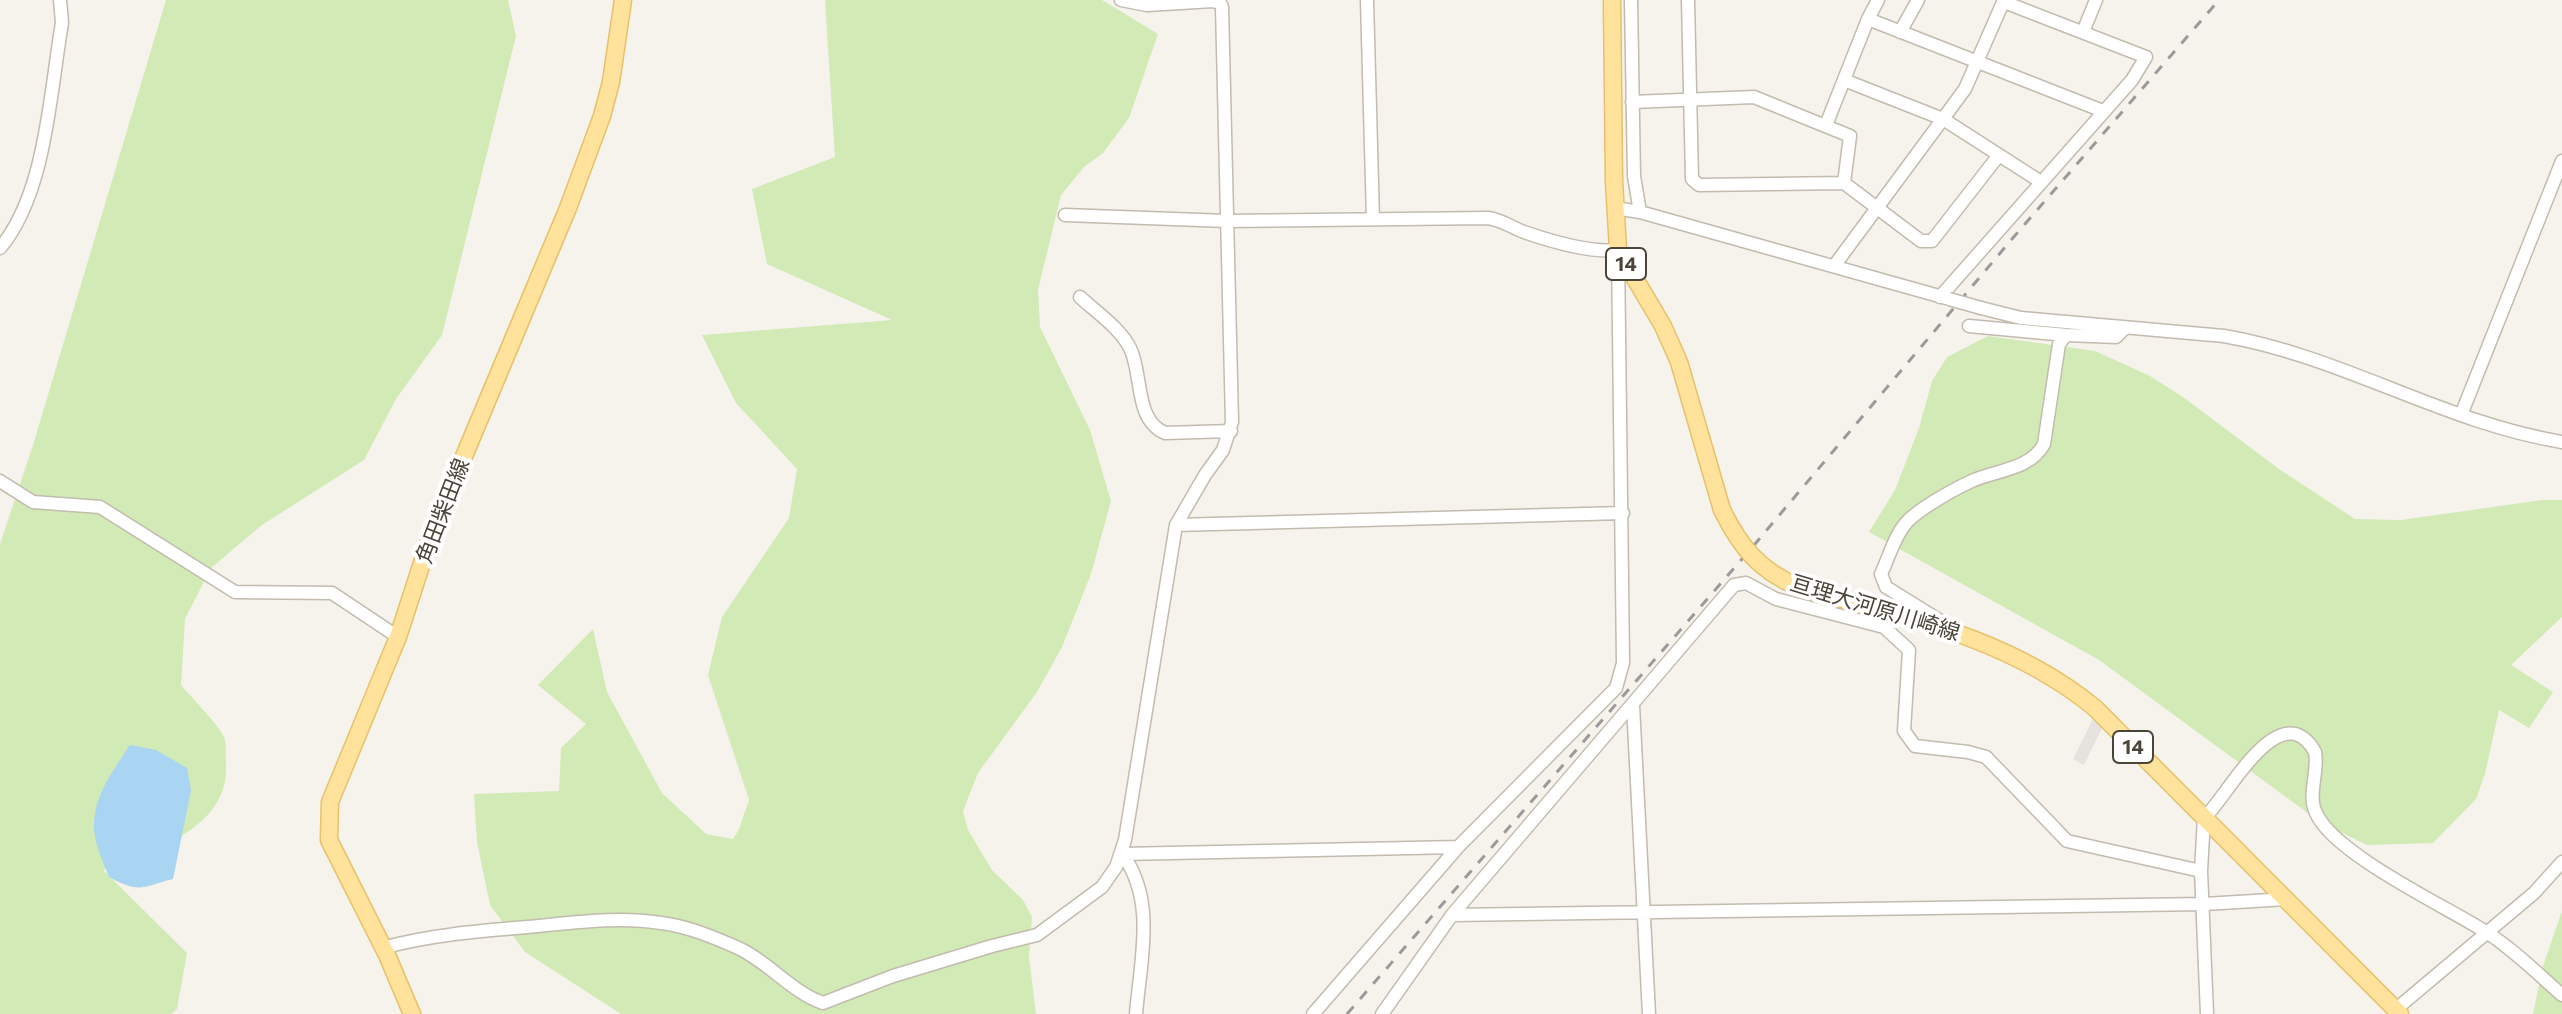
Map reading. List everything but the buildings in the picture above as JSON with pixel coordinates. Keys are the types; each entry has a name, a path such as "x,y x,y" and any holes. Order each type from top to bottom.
{"main road":[{"name":"角田柴田線","path":"412,1014 329,840 330,802 398,637 431,535 568,208 602,116 611,82 623,0"},
{"name":"亘理大河原川崎線","path":"1612,0 1626,209 1618,250 1663,326 1679,362 1722,510 1737,540 1779,579 1963,634 2020,658 2066,684 2095,708 2398,1012"}],"street":[{"path":"0,248 13,232 37,177 62,23 60,0"},
{"path":"382,948 411,940 476,930 603,920 662,923 707,935 741,949 804,994 823,1003 893,976 1037,935 1102,887 1122,854 1176,525 1223,450 1231,431 1222,7 1213,1 1147,5 1121,0"},
{"path":"1367,0 1373,219"},
{"path":"1631,0 1634,176 1626,209 2021,318 2224,336 2280,348 2502,430 2562,442"},
{"path":"1688,0 1692,179 1699,185 1844,183 1921,241 1932,241 1999,155"},
{"path":"1826,125 1878,0"},
{"path":"1900,32 1918,0"},
{"path":"2083,32 2096,0"},
{"path":"1834,266 1965,89 2004,1 2146,57 2140,69 1945,298"},
{"path":"1868,19 2103,111"},
{"path":"1844,80 1943,119 2041,182"},
{"path":"1632,102 1754,97 1850,136 1844,183"},
{"path":"2461,415 2562,161"},
{"path":"1065,215 1227,221 1488,218 1501,220 1537,236 1603,252 1618,250 1623,663 1616,688 1458,847 1313,1014"},
{"path":"1080,297 1129,347 1144,408 1156,429 1165,433 1231,431"},
{"path":"1969,326 2116,337 2125,328"},
{"path":"1963,634 1886,587 1881,574 1907,521 1974,480 2030,461 2039,454 2044,444 2059,344 2066,335"},
{"path":"0,481 33,502 100,507 235,592 332,593 398,637"},
{"path":"1176,525 1623,513"},
{"path":"1382,1014 1452,915 1734,585 1746,583 1776,599 1884,627 1909,650 1904,731 1915,746 1986,757 2067,841 2201,871"},
{"path":"1633,705 1649,1014"},
{"path":"2207,1014 2201,871 2204,818 2240,772 2276,735 2285,734 2304,738 2315,752 2313,806 2332,834 2358,855 2487,932 2562,995"},
{"path":"1122,854 1458,847"},
{"path":"1122,854 1130,864 1143,912 1143,961 1136,1014"},
{"path":"2398,1012 2534,893 2562,862"},
{"path":"1452,915 2204,904 2287,899"}],"shaded area":[{"path":"2093,719 2104,724 2084,765 2073,759"}],"green space":[{"path":"166,0 508,0 516,36 442,335 396,399 364,460 262,525 211,568 185,619 181,685 224,737 224,785 216,804 185,834 103,870 187,953 177,1009 171,1014 0,1014 0,544 33,445"},
{"path":"825,0 1102,0 1158,34 1129,118 1103,153 1084,167 1061,195 1038,290 1040,327 1090,430 1111,501 1091,574 1062,647 1037,692 978,773 963,811 968,830 992,870 1023,900 1032,917 1029,957 1036,1014 621,1014 525,952 490,905 477,842 474,794 559,791 561,748 586,724 538,685 593,629 607,692 662,793 706,834 733,839 739,829 749,800 708,675 722,617 789,518 797,469 736,403 702,335 892,320 767,264 752,189 835,157"},
{"path":"1988,336 2095,351 2150,376 2279,469 2355,519 2401,520 2542,500 2562,500 2562,617 2511,665 2553,692 2529,728 2499,710 2485,774 2476,799 2433,843 2367,845 2320,822 2099,660 1869,532 1895,490 1919,428 1932,381 1947,357"},
{"path":"2562,911 2562,1014 2533,1014 2543,966"}],"water":[{"path":"130,745 156,750 187,768 191,791 173,879 141,887 128,886 109,877 95,836 95,811 99,799"}],"railway":[{"path":"1347,1014 1755,544 2219,0"}]}
